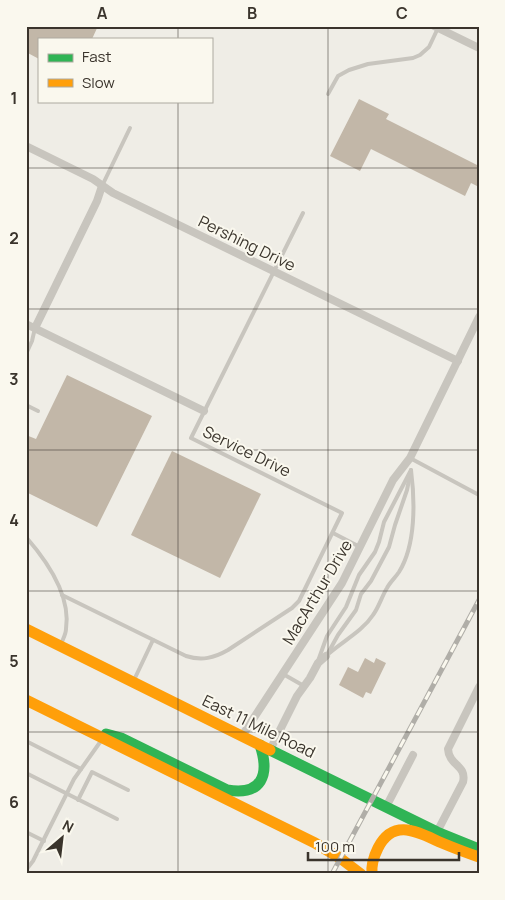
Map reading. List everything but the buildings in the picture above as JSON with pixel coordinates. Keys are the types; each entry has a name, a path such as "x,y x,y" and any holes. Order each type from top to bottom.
{"main road":[{"name":"East 11 Mile Road","path":"26,629 437,832 478,850"},
{"path":"26,638 61,646"},
{"path":"26,700 315,843 362,874"},
{"path":"83,728 121,738 236,793 244,793 251,790 262,780 266,765 265,747"},
{"path":"372,874 372,860 379,847 388,834 398,830 416,831 444,844 478,850"}],"street":[{"path":"436,27 479,48"},
{"name":"Pershing Drive","path":"26,146 93,180 113,193 458,361"},
{"path":"35,328 102,186"},
{"name":"MacArthur Drive","path":"242,736 342,583 393,480 410,458 479,317"},
{"name":"Service Drive","path":"26,324 204,411"},
{"path":"410,458 411,470"},
{"path":"265,747 318,663 326,656"},
{"path":"437,832 463,782 464,776 463,771 448,756 448,750 479,687"},
{"path":"386,807 413,755"}],"lane":[{"path":"328,94 338,76 349,70 368,64 413,58 420,55 429,46 436,27"},
{"path":"102,186 130,128"},
{"path":"204,411 303,213"},
{"path":"26,354 35,328"},
{"path":"26,405 38,411"},
{"name":"Service Drive","path":"204,411 190,438 342,513 333,533"},
{"path":"410,458 479,495"},
{"path":"326,656 373,616 388,586 399,572 410,544 413,492 411,470"},
{"path":"326,656 356,610 361,594 371,581 389,547 394,525 407,490 411,470"},
{"path":"318,663 327,636 346,607 359,575 375,552 384,522 411,470"},
{"path":"62,595 194,659 211,658 228,650 300,601 333,533 360,547"},
{"path":"26,537 46,563 62,595 67,617 66,630 61,646"},
{"path":"132,682 153,640"},
{"path":"283,674 304,686"},
{"path":"26,870 34,861 74,779 103,738"},
{"path":"26,741 81,769"},
{"path":"78,800 92,772 128,790"},
{"path":"26,777 28,774 117,819"},
{"path":"26,832 44,841"}],"railway":[{"path":"332,874 479,600"}],"traffic: fast":[{"path":"106,734 121,738 227,790 239,791 248,790 260,781 264,766 260,745"},
{"path":"270,750 437,832 479,849"}],"traffic: slow":[{"path":"26,629 270,750"},
{"path":"26,700 315,843 340,858 361,874"},
{"path":"372,874 373,860 384,838 399,830 407,830 425,835 479,857"}]}
